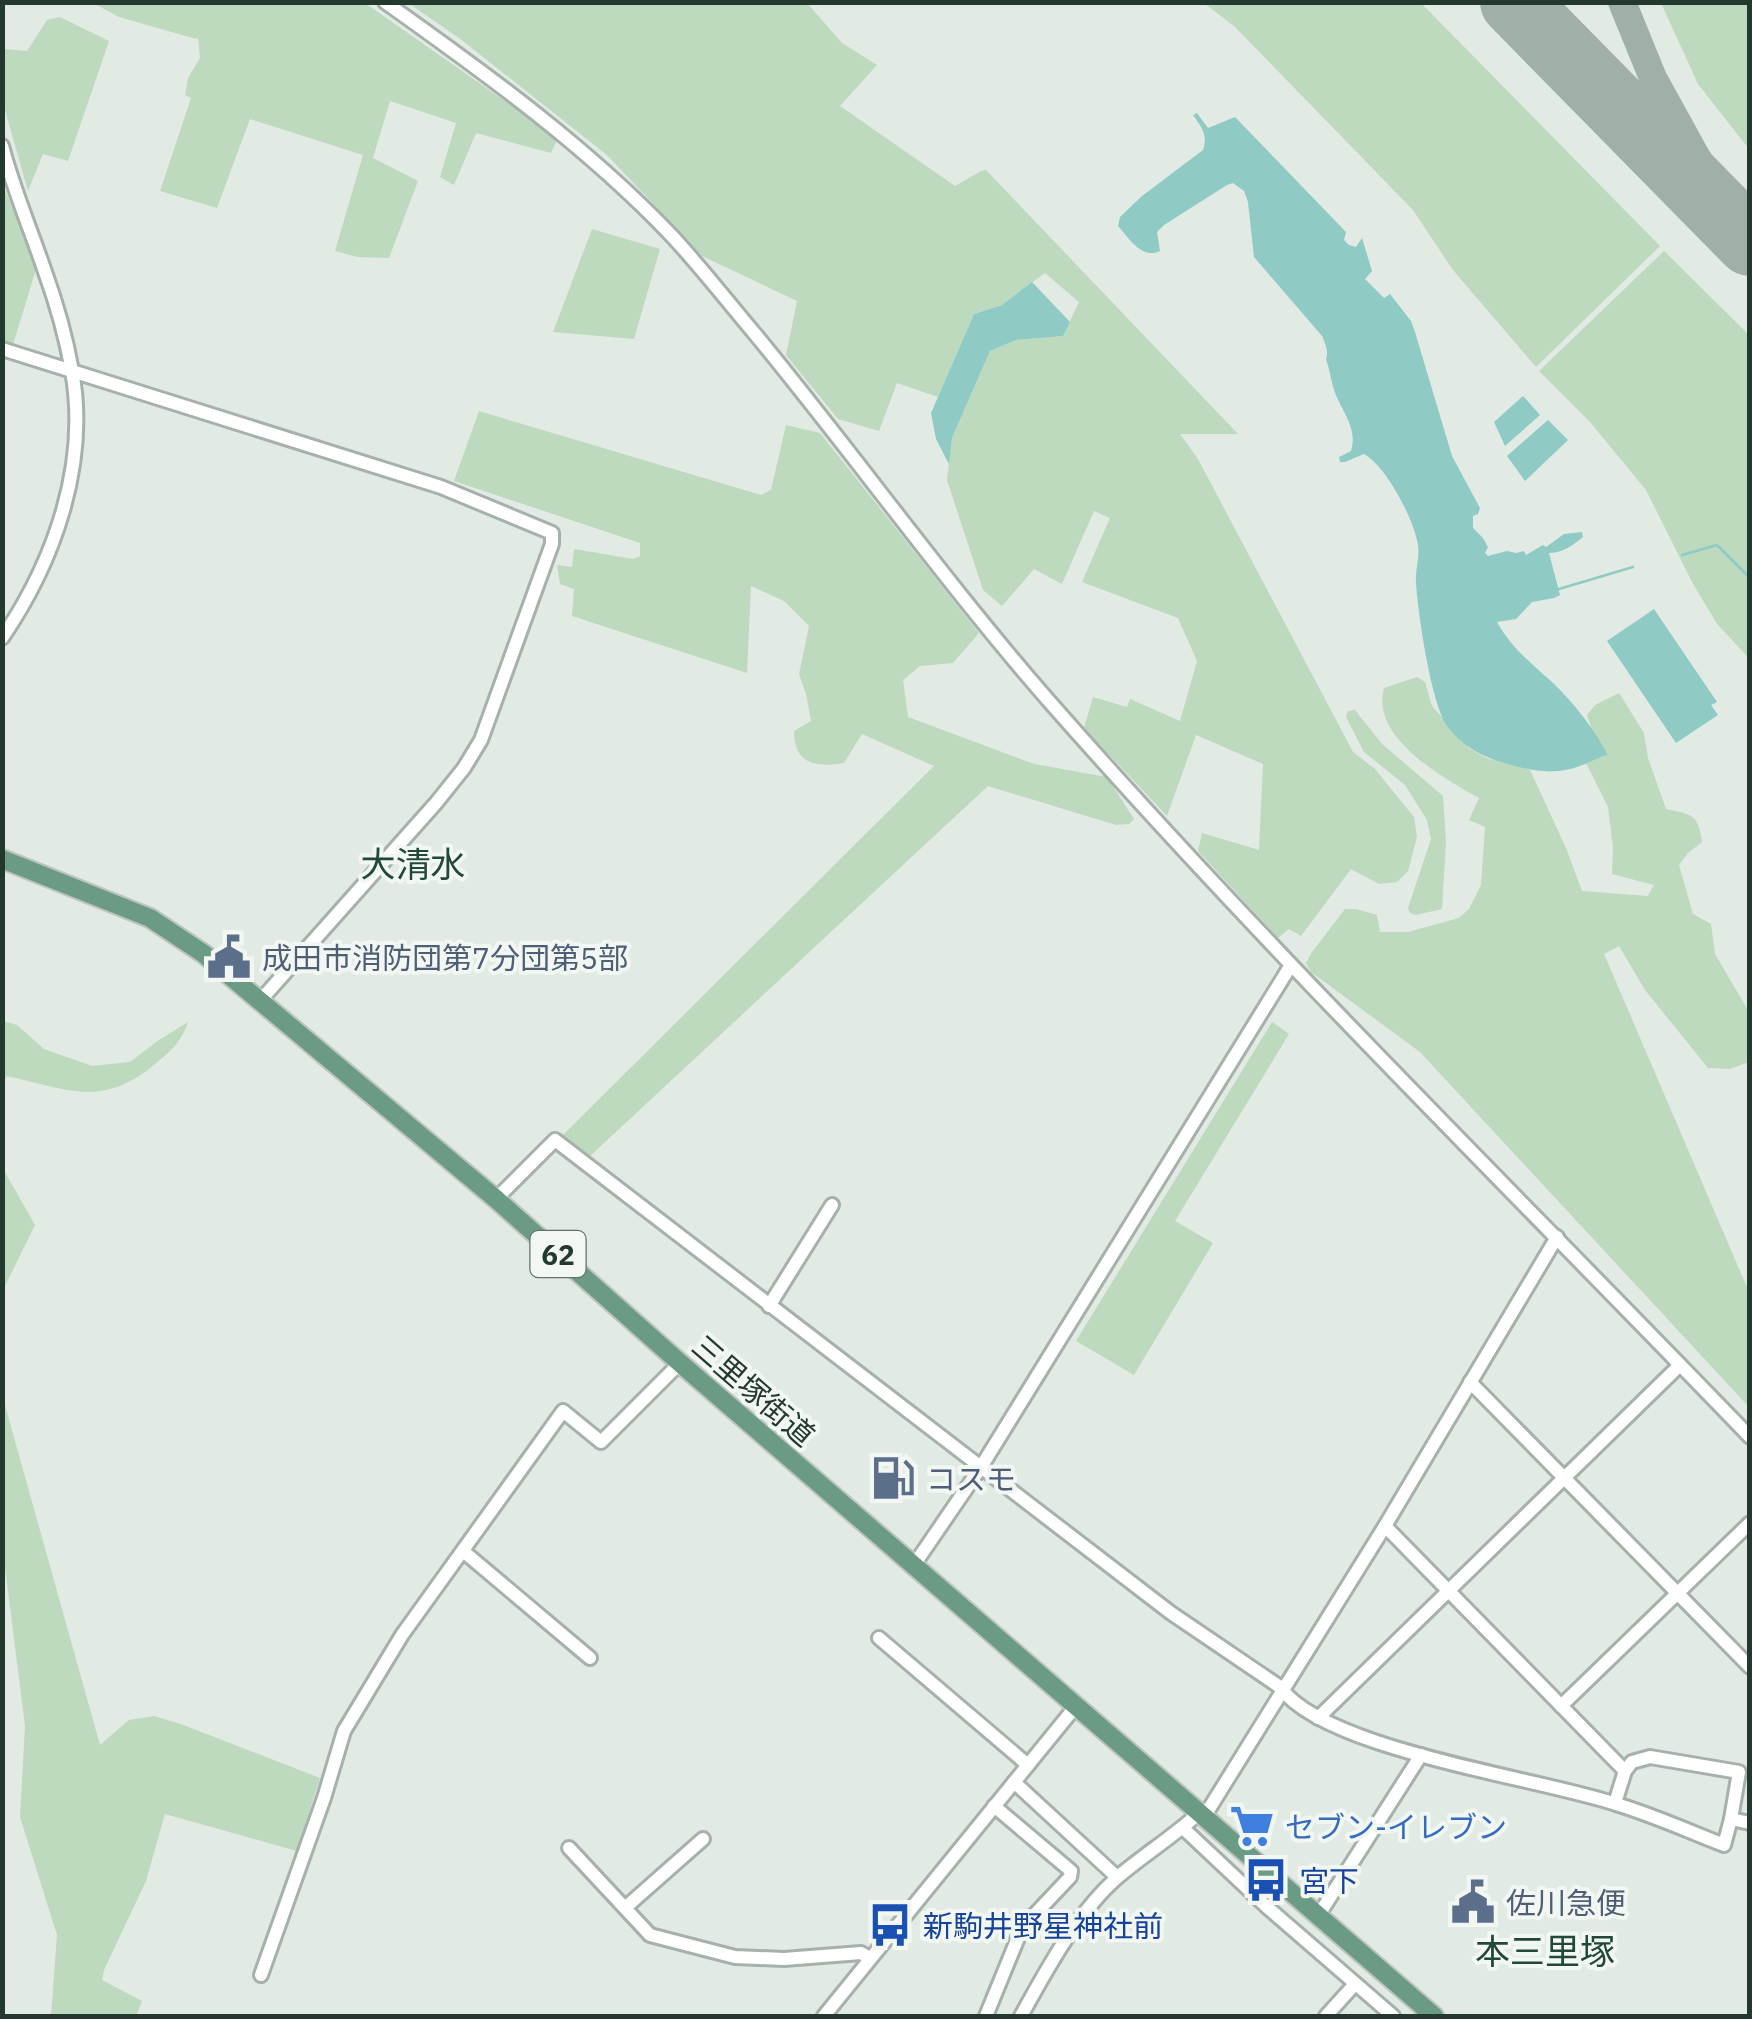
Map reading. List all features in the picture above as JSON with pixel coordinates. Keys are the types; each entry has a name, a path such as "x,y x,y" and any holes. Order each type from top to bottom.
{"main road":[{"name":"三里塚街道","path":"2,858 150,918 204,954 496,1199 1434,2016"}],"street":[{"path":"384,2 560,132 674,238 792,379 1024,671 1112,772 1291,966 1750,1438"},
{"path":"2,146 60,317 75,398 74,454 64,507 38,578 2,638"},
{"path":"2,350 441,487 552,532 552,544 474,752 436,803 259,1002"},
{"path":"914,1566 1291,966"},
{"path":"496,1199 555,1140 1170,1613 1280,1687 1318,1718 1338,1728 1421,1754 1616,1803 1724,1845 1739,1772 1750,1759"},
{"path":"770,1306 832,1205"},
{"path":"1021,2016 1050,1963 1117,1877 1201,1815 1384,1526 1556,1237"},
{"path":"260,1975 344,1731 402,1635 563,1410 601,1442 680,1363"},
{"path":"1318,1718 1680,1366"},
{"path":"1470,1382 1750,1667"},
{"path":"1561,1706 1750,1523"},
{"path":"1384,1526 1625,1771"},
{"path":"463,1551 590,1658"},
{"path":"879,1638 1028,1765"},
{"path":"824,2016 1076,1706"},
{"path":"1318,1916 1421,1754"},
{"path":"1616,1803 1625,1771 1632,1762 1650,1756 1739,1772"},
{"path":"1014,1782 1117,1877"},
{"path":"986,2016 1022,1928 1070,1877 1071,1871 994,1806"},
{"path":"1730,1819 1750,1823"},
{"path":"1182,1828 1393,2016"},
{"path":"626,1907 703,1839"},
{"path":"568,1848 650,1934 735,1957 784,1959 862,1953 870,1958"},
{"path":"1326,2016 1355,1984"}],"green space":[{"path":"93,3 365,3 558,138 551,153 476,133 454,185 440,177 456,123 390,101 373,158 418,181 389,258 357,257 335,251 363,155 250,119 217,208 160,191 191,98 185,95 188,78 200,58 198,37 119,17"},
{"path":"408,3 807,3 842,43 877,65 840,106 955,186 986,170 1238,434 1180,434 1198,459 1353,752 1375,769 1414,817 1417,837 1408,871 1397,882 1379,884 1351,869 1301,936 1289,929 1278,938 1198,851 1202,833 1259,850 1263,764 1196,735 1167,816 1084,728 1093,697 1127,707 1130,699 1180,721 1197,661 1178,618 1082,582 1110,518 1094,511 1062,584 1034,569 1002,606 983,590 947,480 952,438 990,351 1016,340 1063,336 1079,302 1045,273 1002,305 974,314 938,397 897,383 879,431 838,419 786,355 797,301 702,256 607,155 459,38"},
{"path":"1204,3 1421,3 1660,246 1536,367 1453,270 1413,210 1235,27"},
{"path":"1661,3 1749,3 1749,149 1698,84"},
{"path":"60,17 109,41 68,161 43,154 28,191 3,103 3,49 27,51 47,20"},
{"path":"2,183 37,266 12,348 3,345"},
{"path":"592,229 660,249 634,339 553,332"},
{"path":"1664,251 1749,335 1749,658 1717,624 1646,490 1590,422 1539,371"},
{"path":"479,411 761,495 771,490 786,425 820,433 979,633 953,663 920,666 903,680 908,717 1034,764 1107,777 1134,819 1129,824 1116,825 988,786 590,1156 562,1136 934,766 862,734 844,763 816,764 802,757 794,731 811,721 799,674 809,626 784,601 751,586 747,673 572,616 574,589 560,584 557,565 572,567 574,549 633,559 640,556 640,543 454,481"},
{"path":"1417,677 1425,682 1432,706 1469,748 1486,758 1530,770 1582,891 1648,896 1654,885 1612,874 1608,807 1586,763 1608,755 1587,715 1595,705 1619,693 1644,733 1648,758 1666,809 1696,820 1702,842 1679,865 1693,914 1711,924 1715,954 1749,1012 1749,1062 1730,1069 1708,1068 1645,990 1619,946 1604,954 1749,1292 1749,1407 1420,1052 1311,972 1306,963 1345,909 1377,915 1380,932 1408,932 1459,918 1469,909 1481,885 1485,827 1469,820 1479,798 1413,754 1388,723 1383,706 1384,688"},
{"path":"1355,710 1382,744 1443,796 1446,841 1442,909 1410,913 1408,908 1431,839 1427,820 1405,785 1364,752 1346,717 1348,711"},
{"path":"3,1021 17,1025 44,1049 92,1066 130,1062 188,1022 170,1050 136,1078 118,1087 84,1092 7,1076 3,1083"},
{"path":"1272,1022 1289,1034 1175,1221 1213,1243 1134,1375 1076,1341"},
{"path":"3,1169 35,1225 2,1290"},
{"path":"3,1398 100,1745 129,1720 154,1716 320,1778 297,1851 165,1814 146,1881 102,1980 142,2001 136,2016 51,2016 57,1935 20,1817 25,1726 3,1552"}],"water":[{"path":"1197,113 1208,128 1235,117 1346,232 1344,240 1349,245 1356,247 1362,238 1372,271 1365,279 1384,298 1390,294 1411,321 1452,456 1480,508 1473,516 1473,528 1488,547 1485,553 1488,556 1524,551 1526,555 1564,534 1582,532 1583,537 1571,546 1549,553 1560,595 1532,602 1516,619 1497,622 1518,651 1571,702 1608,755 1565,770 1527,769 1480,754 1447,726 1426,657 1416,583 1418,545 1411,522 1390,481 1372,460 1364,454 1340,462 1339,457 1351,451 1353,435 1334,389 1322,336 1254,257 1244,191 1233,183 1227,185 1164,225 1157,232 1160,251 1153,253 1136,246 1118,226 1120,217 1142,196 1203,150 1204,136 1193,115"},
{"path":"1032,282 1070,322 1063,336 1016,340 990,351 952,438 949,464 936,439 931,413 974,314 1002,305"},
{"path":"1523,396 1540,415 1505,446 1494,422"},
{"path":"1548,420 1568,440 1525,481 1507,456"},
{"path":"1654,609 1717,702 1711,705 1718,715 1676,743 1607,641"}],"waterway":[{"path":"1682,555 1717,545 1750,578"},
{"path":"1559,589 1633,567"}],"taxiway":[{"path":"1622,2 1653,78 1750,241"}],"runway":[{"path":"1514,2 1750,242"}],"place":[{"name":"成田市消防団第7分団第5部","path":"229,957"},
{"name":"コスモ","path":"893,1478"},
{"name":"セブン-イレブン","path":"1252,1826"},
{"name":"宮下","path":"1266,1880"},
{"name":"佐川急便","path":"1473,1902"},
{"name":"新駒井野星神社前","path":"890,1925"}],"district":[{"name":"大清水","path":"413,864"},
{"name":"本三里塚","path":"1545,1951"}]}
